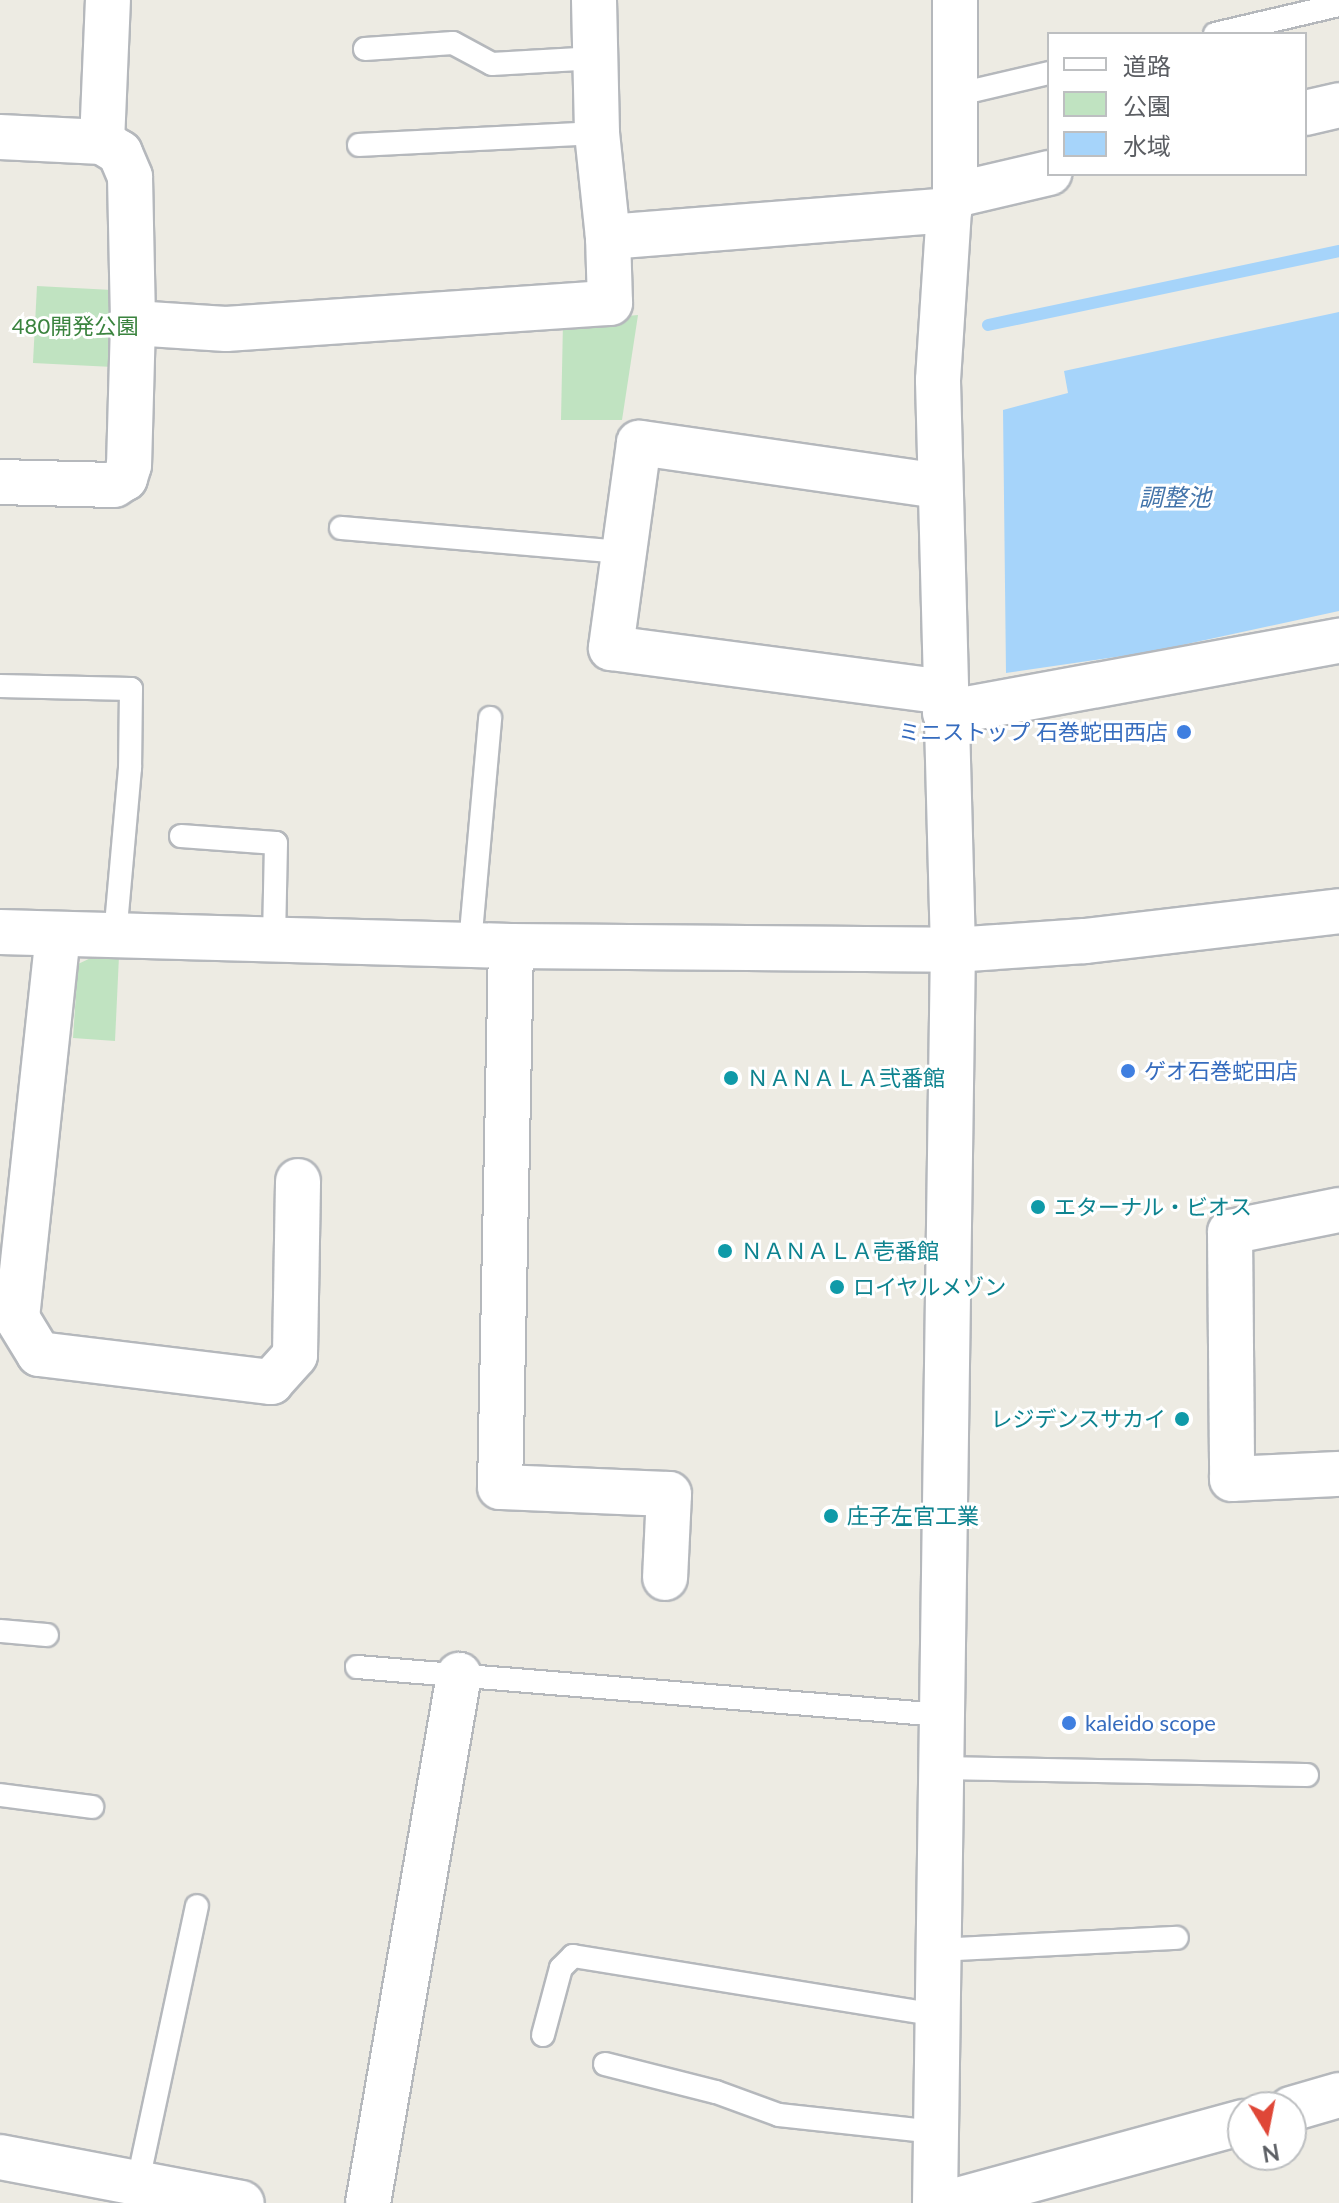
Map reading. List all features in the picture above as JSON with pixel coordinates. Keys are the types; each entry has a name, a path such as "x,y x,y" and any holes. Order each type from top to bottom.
{"street":[{"path":"102,142 108,0"},
{"path":"133,323 226,329 610,303 608,237 597,133 594,0"},
{"path":"935,2203 953,950 938,380 952,202 955,0"},
{"path":"1307,113 1339,105"},
{"path":"0,137 102,142 120,153 130,177 133,323 129,465 125,478 114,485 0,482"},
{"path":"608,237 952,202 1047,174"},
{"path":"939,486 639,443 611,648 945,703 1339,641"},
{"path":"0,932 490,945 953,950 1085,941 1339,911"},
{"path":"58,934 17,1318 39,1354 271,1382 295,1355 298,1181"},
{"path":"490,945 500,1487 669,1494 665,1578"},
{"path":"1339,1210 1230,1232 1230,1248 1232,1479 1339,1474"},
{"path":"368,2203 459,1675"},
{"path":"1307,2104 1339,2095"},
{"path":"947,2203 1227,2126"},
{"path":"0,2157 242,2203"}],"lane":[{"path":"1224,32 1339,5"},
{"path":"365,49 453,43 492,64 596,58"},
{"path":"955,95 1047,73"},
{"path":"359,145 597,133"},
{"path":"341,528 622,552"},
{"path":"0,686 131,689 130,768 115,935"},
{"path":"490,718 490,945"},
{"path":"181,836 276,843 274,940"},
{"path":"0,1631 47,1635"},
{"path":"357,1667 941,1715"},
{"path":"940,1768 1307,1775"},
{"path":"0,1795 92,1807"},
{"path":"138,2181 197,1906"},
{"path":"938,1950 1177,1938"},
{"path":"543,2035 561,1968 573,1956 937,2015"},
{"path":"605,2064 716,2092 779,2115 935,2132"}],"green space":[{"name":"480開発公園","path":"37,286 117,290 113,367 33,363"},
{"path":"638,315 622,420 561,420 563,322"},
{"path":"95,956 119,956 115,1041 73,1038 78,964"}],"water":[{"name":"調整池","path":"1339,312 1339,611 1150,652 1006,673 1003,410 1068,393 1064,371"}],"waterway":[{"path":"988,325 1339,251"}],"place":[{"name":"ミニストップ 石巻蛇田西店","path":"1184,732"},
{"name":"ゲオ石巻蛇田店","path":"1128,1071"},
{"name":"ＮＡＮＡＬＡ弐番館","path":"731,1078"},
{"name":"エターナル・ビオス","path":"1038,1207"},
{"name":"ＮＡＮＡＬＡ壱番館","path":"725,1251"},
{"name":"ロイヤルメゾン","path":"837,1287"},
{"name":"レジデンスサカイ","path":"1182,1419"},
{"name":"庄子左官工業","path":"831,1516"},
{"name":"kaleido scope","path":"1069,1723"}]}
